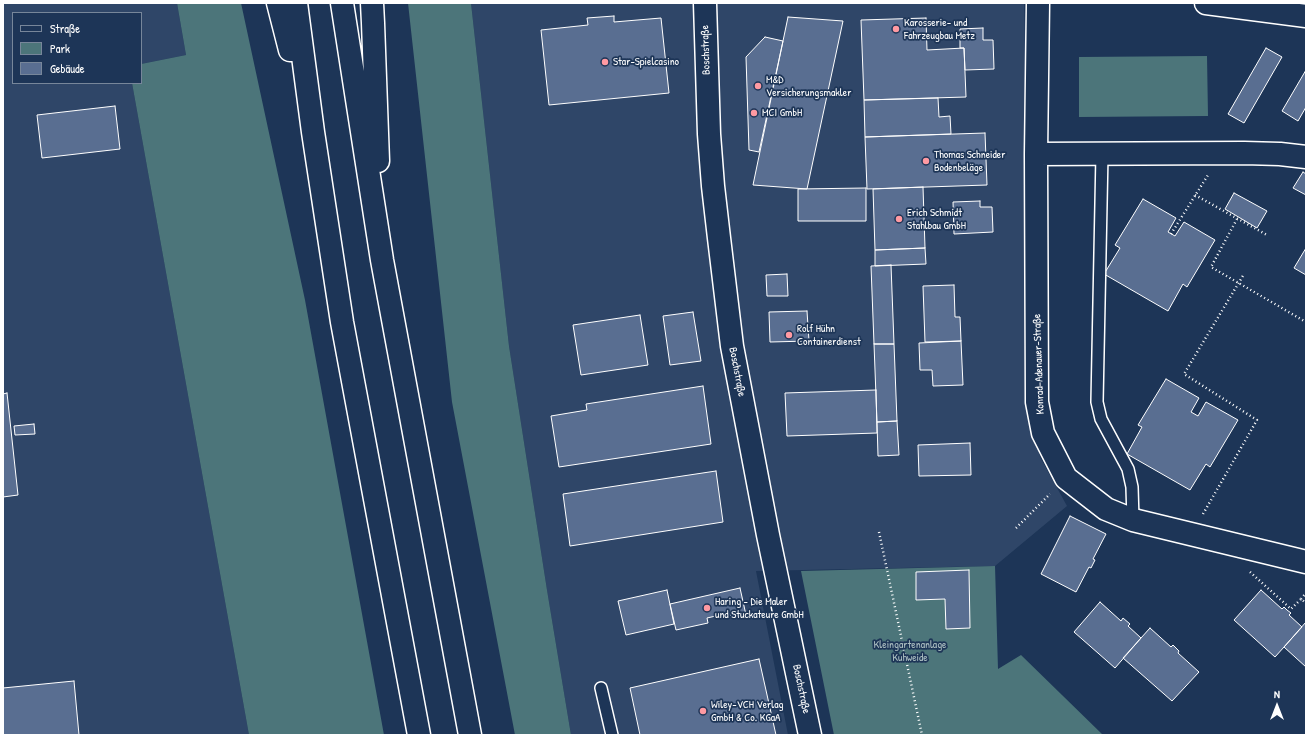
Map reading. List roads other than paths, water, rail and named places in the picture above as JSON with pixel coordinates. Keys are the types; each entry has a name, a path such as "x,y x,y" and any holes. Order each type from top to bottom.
{"main road":[{"path":"278,3 313,132"},
{"path":"296,3 313,132 342,322 419,735"},
{"path":"342,3 382,260 470,735"},
{"path":"372,3 382,260"},
{"name":"Boschstraße","path":"705,3 709,134 713,186 732,346 768,535 810,735"},
{"name":"Konrad-Adenauer-Straße","path":"1038,3 1036,154 1037,402 1042,433 1066,478 1106,509 1133,520 1306,562"},
{"path":"1206,3 1306,16"},
{"path":"1036,154 1222,153 1306,156"}],"lane":[{"path":"1102,154 1097,402 1101,418 1128,469 1132,487 1133,520"},
{"path":"601,688 612,735"}],"place":[{"name":"Karosserie- und Fahrzeugbau Metz","path":"896,29"},
{"name":"Star-Spielcasino","path":"605,62"},
{"name":"M&D Versicherungsmakler","path":"758,86"},
{"name":"MCI GmbH","path":"754,113"},
{"name":"Thomas Schneider Bodenbeläge","path":"926,161"},
{"name":"Erich Schmidt Stahlbau GmbH","path":"899,219"},
{"name":"Rolf Hühn Containerdienst","path":"789,335"},
{"name":"Haring - Die Maler und Stuckateure GmbH","path":"707,608"},
{"name":"Wiley-VCH Verlag GmbH & Co. KGaA","path":"703,711"}],"park label":[{"name":"Kleingartenanlage Kuhweide","path":"910,651"}]}
